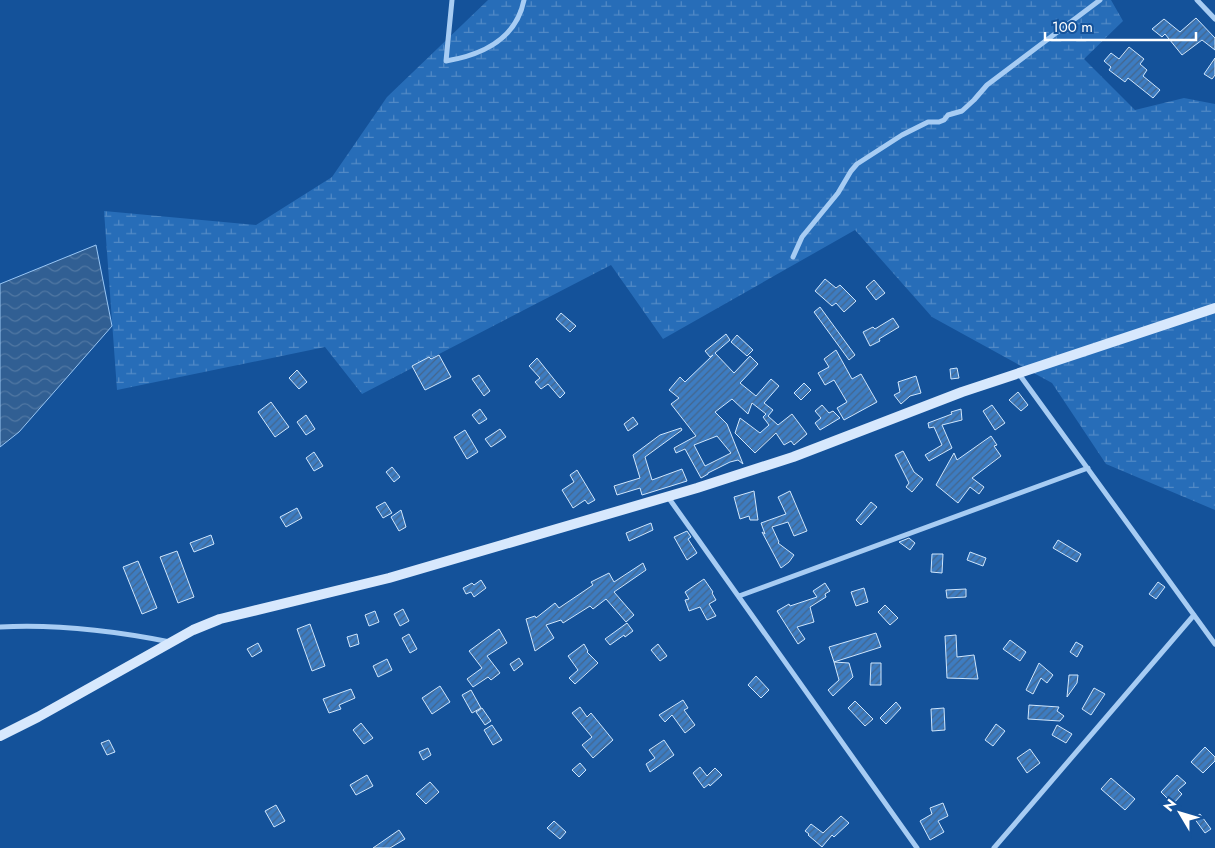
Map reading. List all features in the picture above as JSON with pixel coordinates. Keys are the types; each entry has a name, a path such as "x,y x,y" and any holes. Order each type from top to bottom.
{"main road":[{"path":"0,736 170,642 220,619 324,592 389,578 668,497 793,457 962,392 1215,308"}],"street":[{"path":"452,0 446,61 468,57 494,46 508,32 522,10 524,0"},
{"path":"793,257 802,236 835,197 857,164 902,135 928,122 939,122 948,115 962,111 987,84 1100,0"},
{"path":"1197,0 1215,19"},
{"path":"1019,374 1215,644"},
{"path":"739,596 1088,468"},
{"path":"668,497 917,848"},
{"path":"994,848 1194,615"},
{"path":"0,627 82,629 130,634 170,642"}],"green space":[{"path":"488,0 1111,0 1123,21 1084,59 1135,110 1184,98 1215,104 1215,510 1106,464 1052,383 932,317 855,230 663,339 611,265 362,394 325,347 117,390 104,211 256,225 332,177 387,97"}],"water":[{"path":"96,245 112,326 19,432 0,447 0,284"}],"building":[{"path":"1196,18 1215,38 1215,50 1202,40 1182,55 1165,34 1162,37 1152,29 1164,19 1180,32"},
{"path":"1129,47 1144,59 1140,64 1147,70 1143,76 1160,90 1153,98 1128,78 1125,82 1109,70 1111,67 1104,61 1111,53 1119,59"},
{"path":"1215,58 1215,75 1212,79 1204,74"},
{"path":"825,279 836,288 840,285 856,301 844,312 836,303 832,306 815,291"},
{"path":"874,280 885,293 876,300 866,287"},
{"path":"820,307 855,355 849,360 814,312"},
{"path":"561,313 576,326 570,332 556,319"},
{"path":"893,318 899,327 870,346 863,332 873,327 875,329"},
{"path":"726,334 730,340 715,353 734,373 750,356 758,364 740,383 756,396 771,379 779,386 764,403 773,410 768,416 778,425 792,414 807,434 794,445 791,441 784,445 776,433 755,453 735,433 740,418 760,433 769,425 763,417 766,414 752,403 748,414 732,399 715,412 727,424 743,464 738,460 730,462 701,478 685,449 676,453 674,448 696,436 671,404 679,398 669,390 680,377 685,382 713,355 710,357 705,351","holes":["717,436 731,453 705,466 694,445"]},
{"path":"737,335 753,350 747,356 731,342"},
{"path":"836,350 852,379 861,374 877,402 844,420 837,408 847,402 834,380 825,385 818,373 829,367 824,359"},
{"path":"439,355 451,377 425,390 412,366 429,357 431,359"},
{"path":"537,358 565,393 560,398 548,384 541,389 535,382 540,378 529,366"},
{"path":"957,368 959,378 951,379 950,369"},
{"path":"297,370 307,382 299,389 289,378"},
{"path":"479,375 490,391 484,396 472,379"},
{"path":"916,376 921,393 910,396 901,404 894,395 900,392 898,382"},
{"path":"804,383 811,390 801,400 794,393"},
{"path":"1018,392 1028,405 1021,411 1009,400"},
{"path":"271,402 289,427 275,437 258,412"},
{"path":"822,405 829,413 833,411 840,418 820,430 815,423 821,418 815,411"},
{"path":"992,405 1005,423 995,430 983,411"},
{"path":"480,409 487,419 479,424 472,415"},
{"path":"961,409 962,420 942,425 952,448 929,461 925,455 942,445 934,427 929,428 928,423"},
{"path":"306,415 315,429 306,435 297,422"},
{"path":"633,417 638,424 628,431 624,424"},
{"path":"681,428 682,430 645,457 652,480 682,469 687,481 642,495 640,488 617,495 614,486 640,478 633,455 660,435"},
{"path":"500,429 506,437 491,447 485,439"},
{"path":"465,430 478,452 467,459 454,437"},
{"path":"991,436 997,445 994,446 1001,456 972,478 984,487 979,494 970,487 958,503 936,485 954,453 957,460"},
{"path":"903,451 914,472 923,479 912,492 906,487 909,483 895,455"},
{"path":"314,452 323,466 314,471 306,458"},
{"path":"392,467 400,477 394,482 386,472"},
{"path":"577,470 595,500 588,504 585,500 573,508 562,490 574,482 570,475"},
{"path":"754,491 758,520 750,520 749,516 740,519 734,497"},
{"path":"790,491 807,531 794,536 788,522 772,527 778,543 794,555 781,568 762,532 765,534 761,523 786,514 778,497"},
{"path":"385,502 392,513 383,518 376,507"},
{"path":"871,502 877,507 861,525 856,520"},
{"path":"297,508 302,518 286,527 280,517"},
{"path":"401,510 406,527 399,531 391,517"},
{"path":"651,523 653,530 629,541 626,533"},
{"path":"687,531 691,537 688,539 697,553 687,560 674,537"},
{"path":"211,535 214,544 194,552 190,543"},
{"path":"909,538 915,543 910,550 899,542"},
{"path":"1058,540 1081,554 1077,562 1053,548"},
{"path":"177,551 194,597 178,603 160,557"},
{"path":"970,552 986,558 983,566 967,560"},
{"path":"932,554 943,554 942,573 931,572"},
{"path":"138,561 157,608 142,614 123,567"},
{"path":"643,563 646,570 614,592 634,615 626,622 606,599 593,609 590,606 563,623 561,620 546,625 554,638 535,651 526,619 535,616 536,618 555,603 559,608 593,585 591,582 609,573 614,582"},
{"path":"704,579 716,600 709,604 716,616 707,620 700,607 689,611 685,600 689,599 685,592"},
{"path":"481,580 486,588 474,597 471,592 466,594 463,588 472,583 474,585"},
{"path":"1158,582 1165,587 1156,599 1149,594"},
{"path":"825,583 830,591 825,594 826,597 810,607 814,622 797,627 805,639 798,644 777,611 789,604 790,606 817,597 813,591"},
{"path":"864,588 868,602 856,606 851,592"},
{"path":"966,589 966,597 947,598 946,590"},
{"path":"885,605 898,618 890,625 878,612"},
{"path":"403,609 409,621 400,626 394,614"},
{"path":"375,611 379,622 369,626 365,615"},
{"path":"627,623 633,631 610,645 605,639"},
{"path":"310,624 325,666 312,671 297,629"},
{"path":"499,629 507,643 487,656 500,673 491,680 488,677 473,687 467,679 482,668 469,651"},
{"path":"876,633 881,647 834,662 829,647"},
{"path":"357,634 359,644 350,647 347,637"},
{"path":"409,634 417,649 410,653 402,638"},
{"path":"956,635 957,657 974,655 978,679 947,678 945,636"},
{"path":"1010,640 1026,652 1020,661 1003,649"},
{"path":"1076,642 1083,646 1077,657 1070,652"},
{"path":"258,643 262,651 252,657 247,649"},
{"path":"584,644 587,652 598,663 575,684 569,678 578,670 568,656"},
{"path":"658,644 667,656 660,661 651,650"},
{"path":"519,658 523,664 514,671 510,664"},
{"path":"387,659 392,670 378,677 373,666"},
{"path":"834,662 849,663 853,677 833,696 828,690 839,680"},
{"path":"871,663 881,663 881,685 870,685"},
{"path":"1039,663 1053,675 1047,683 1041,678 1033,694 1026,690"},
{"path":"1069,675 1078,675 1077,683 1067,697"},
{"path":"756,676 769,690 761,698 748,685"},
{"path":"440,686 450,702 432,714 422,698"},
{"path":"1094,688 1105,694 1091,715 1082,709"},
{"path":"351,689 355,698 339,705 341,709 329,713 323,699"},
{"path":"471,690 481,708 472,713 462,695"},
{"path":"683,700 688,708 684,710 695,725 685,733 672,715 665,722 659,715"},
{"path":"855,701 873,719 865,726 848,708"},
{"path":"896,702 901,708 886,724 880,718"},
{"path":"1029,705 1059,707 1057,711 1064,716 1060,721 1028,719"},
{"path":"580,707 587,717 591,713 613,740 593,758 582,745 592,737 572,713"},
{"path":"482,708 491,721 485,725 476,712"},
{"path":"944,708 945,730 932,731 931,709"},
{"path":"361,723 373,738 364,744 353,730"},
{"path":"996,724 1005,731 993,746 985,740"},
{"path":"492,725 502,740 493,745 484,730"},
{"path":"1057,725 1072,734 1066,743 1052,735"},
{"path":"109,740 115,752 107,755 101,743"},
{"path":"664,740 674,755 650,772 646,764 655,758 649,750"},
{"path":"1205,747 1215,757 1215,761 1203,773 1191,762"},
{"path":"428,748 431,755 423,760 419,752"},
{"path":"1030,749 1040,763 1027,773 1017,758"},
{"path":"580,763 586,770 579,777 572,770"},
{"path":"700,767 707,776 715,768 722,775 710,786 709,784 704,788 693,773"},
{"path":"367,775 373,786 356,795 350,785"},
{"path":"1177,775 1186,783 1178,790 1182,794 1173,804 1161,792"},
{"path":"1111,778 1135,799 1125,810 1101,789"},
{"path":"430,782 439,792 426,804 416,794"},
{"path":"943,803 948,816 938,821 944,832 930,840 920,821 932,814 930,808"},
{"path":"276,805 285,821 274,827 265,811"},
{"path":"1200,814 1211,829 1205,833 1194,818"},
{"path":"841,816 849,823 834,837 832,835 822,847 805,831 811,824 823,833"},
{"path":"554,821 566,832 560,839 547,828"},
{"path":"399,830 405,839 390,848 373,848"}]}
